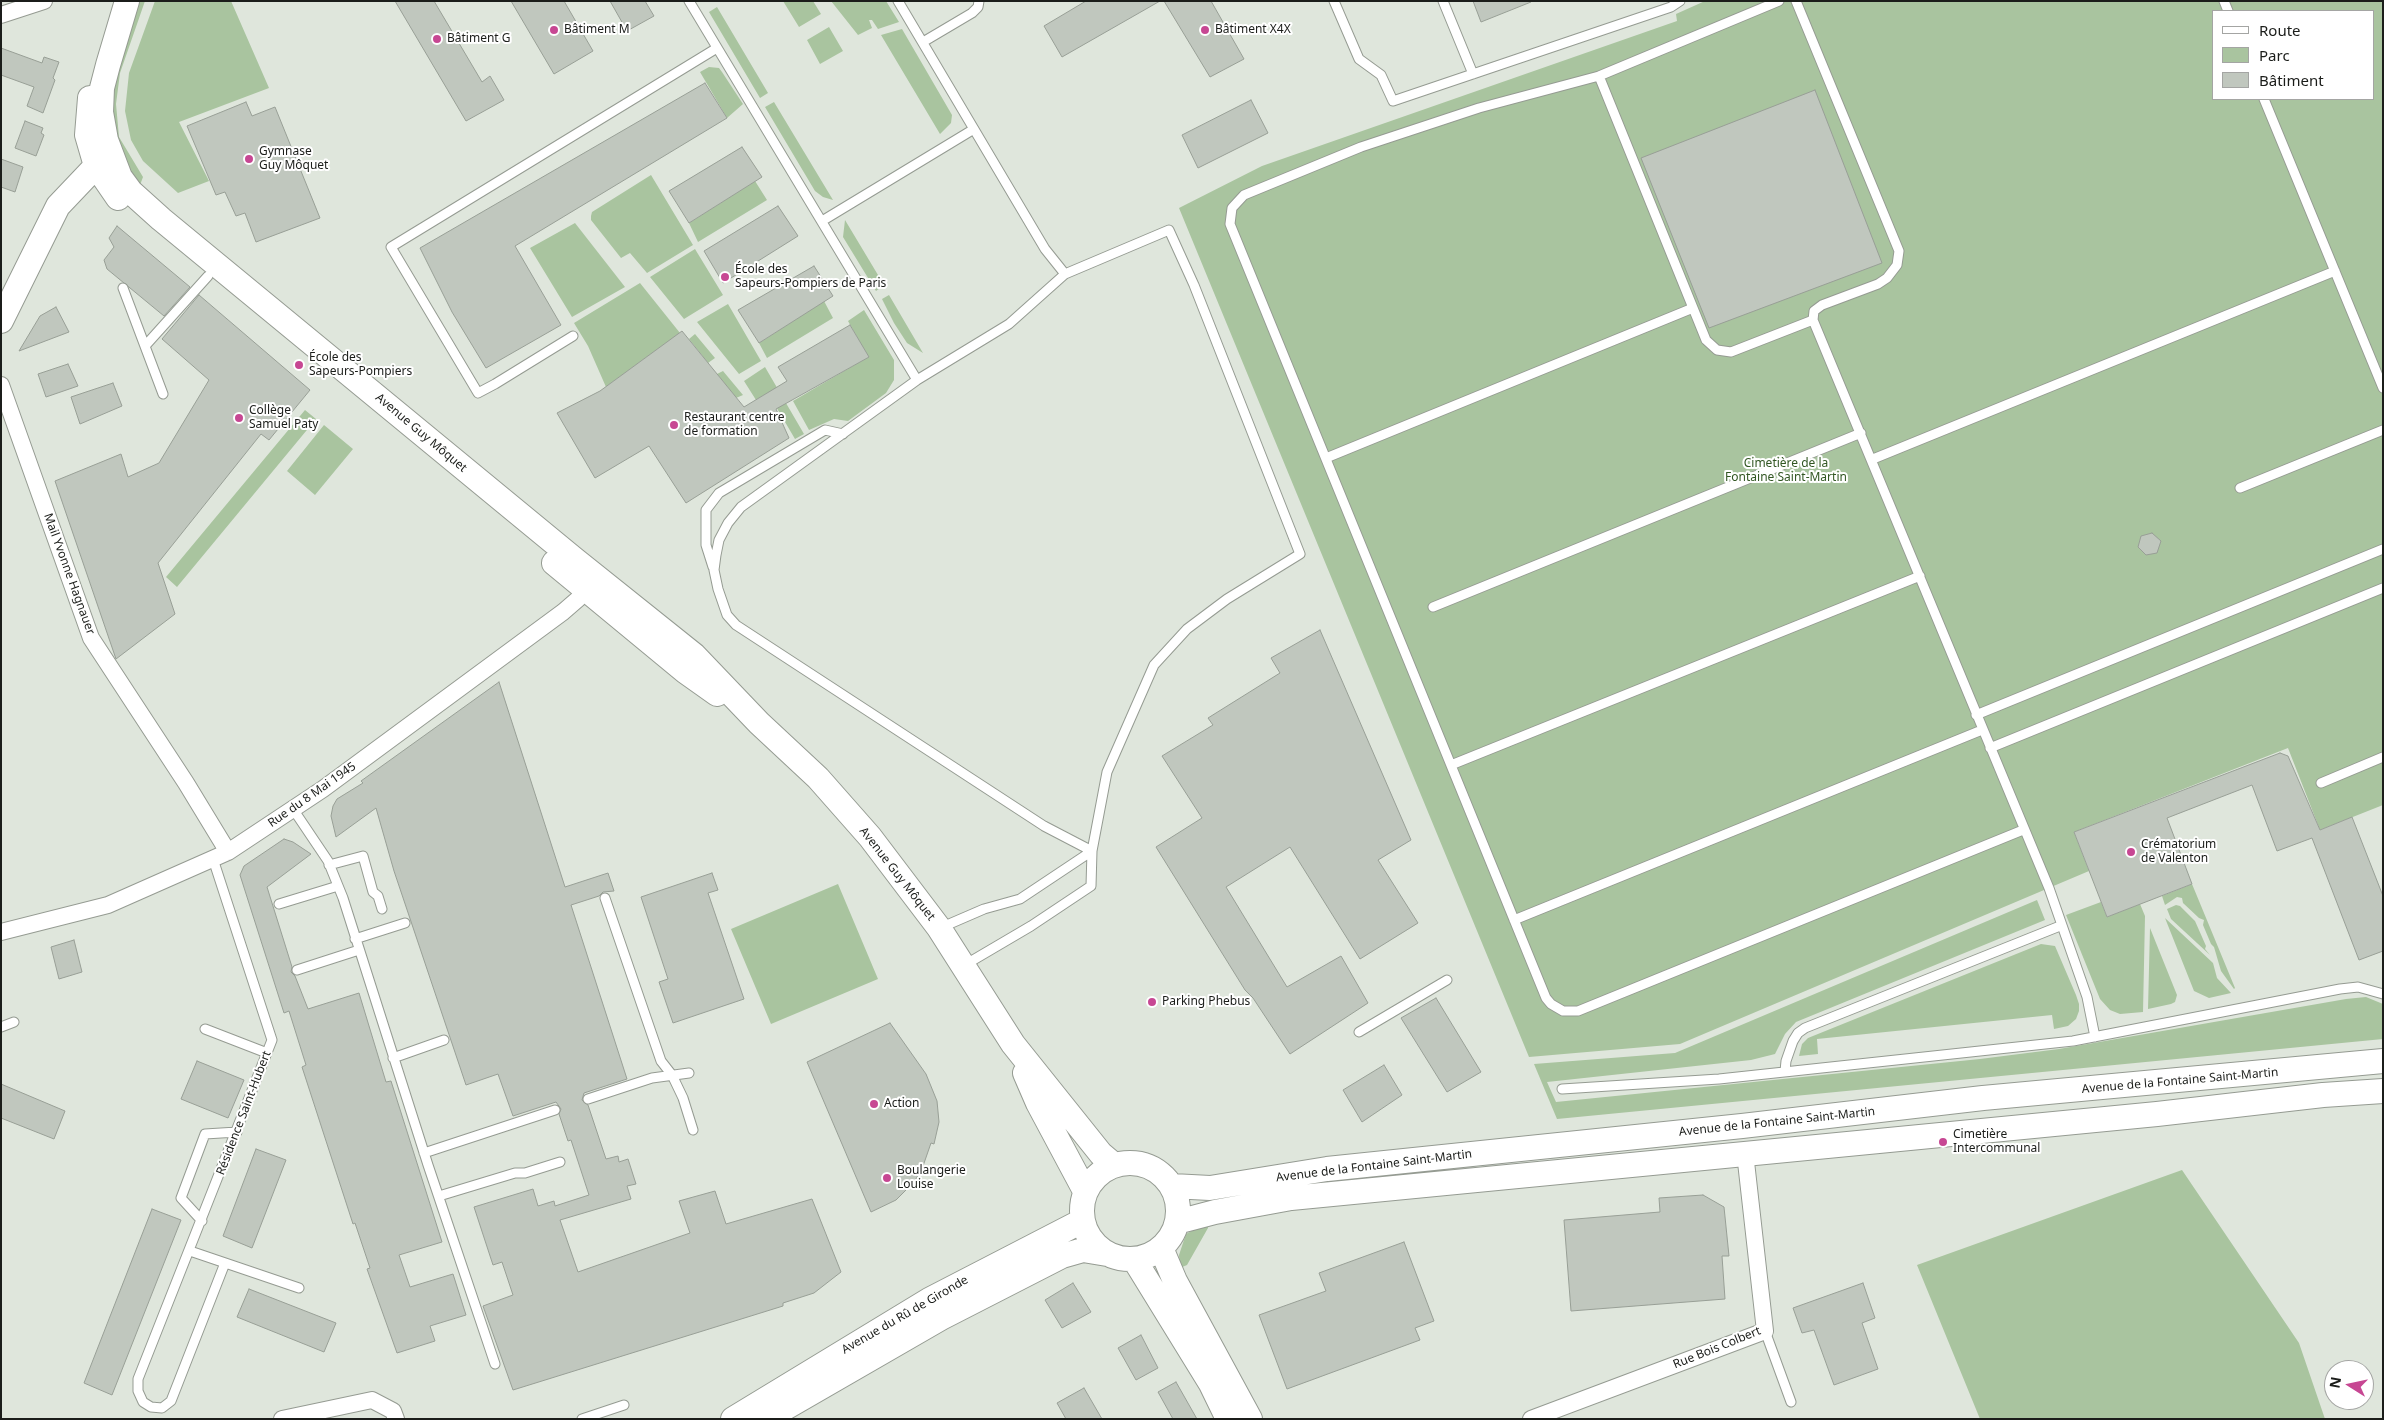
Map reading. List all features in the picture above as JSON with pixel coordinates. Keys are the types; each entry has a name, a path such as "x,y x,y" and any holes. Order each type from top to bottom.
{"main road":[{"name":"Avenue Guy Môquet","path":"125,7 102,88 101,112 106,140 120,177 131,192 161,219 265,302 574,559 694,655 759,723 818,778 870,837 939,928 1012,1044 1101,1154 1114,1165"},
{"name":"Avenue Guy Môquet","path":"125,7 102,58 91,90 87,135 96,166 116,196 208,276 305,353 413,447 584,589 686,672 759,723"},
{"path":"1,321 58,206 96,166 106,140"},
{"path":"96,166 120,177"},
{"name":"Avenue Guy Môquet","path":"1012,1044 1038,1103 1085,1192"},
{"name":"Avenue de la Fontaine Saint-Martin","path":"1172,1186 1210,1188 1327,1169 1742,1126 1983,1098 2383,1061"},
{"path":"2323,1095 2383,1085"},
{"name":"Avenue de la Fontaine Saint-Martin","path":"1177,1222 1215,1212 1291,1198 2157,1114 2323,1095 2383,1091"},
{"path":"1851,1114 1854,1142"},
{"path":"1742,1126 1745,1153"},
{"path":"1127,1162 1147,1166 1164,1176 1172,1186 1178,1204 1177,1222 1171,1236 1161,1248 1148,1256 1134,1259 1120,1258 1108,1254 1096,1246 1087,1234 1082,1221 1082,1206 1085,1192 1092,1180 1102,1171 1114,1165 1127,1162"},
{"name":"Avenue du Rû de Gironde","path":"733,1419 928,1300 1082,1221"},
{"path":"1161,1248 1175,1281 1250,1419"},
{"name":"Avenue du Rû de Gironde","path":"766,1419 941,1318 1062,1256 1083,1250 1108,1254"},
{"path":"1134,1259 1211,1384 1228,1419"}],"street":[{"path":"1,15 44,1"},
{"name":"Mail Yvonne Hagnauer","path":"1,385 91,638 186,783 220,855"},
{"name":"Rue du 8 Mai 1945","path":"1,932 108,905 220,855 293,809 563,612 578,599 584,589"},
{"name":"Rue Bois Colbert","path":"1531,1419 1765,1331 1745,1153"},
{"path":"282,1419 372,1400 393,1411 396,1419"}],"lane":[{"path":"689,1 917,380"},
{"path":"898,1 1045,249 1065,274"},
{"path":"923,42 972,13 978,7 979,1"},
{"path":"1334,1 1359,60 1381,75 1393,101 1671,7 1680,1"},
{"path":"1443,1 1473,74"},
{"path":"1779,1 1599,76 1479,108 1362,146 1244,195 1237,201 1230,215 1233,233 1546,998 1558,1009 1570,1012 1578,1011 2023,830"},
{"path":"1796,1 1899,251 1897,264 1887,278 1878,284 1822,304 1814,311 1813,320 1872,459 2023,830 2049,888 2060,926 2087,998 2095,1036"},
{"path":"573,336 495,384 478,392 391,247 717,48"},
{"path":"1599,76 1692,308 1706,340 1711,346 1724,352 1731,352 1813,320"},
{"path":"2264,100 2383,388"},
{"path":"822,221 974,129"},
{"path":"714,570 719,540 728,523 741,507 917,380 1009,324 1065,274 1169,230 1194,285 1300,554 1227,599 1187,629 1154,665 1107,772 1092,852 1091,886 1031,926 963,966"},
{"path":"1872,459 2335,271"},
{"path":"145,346 208,276"},
{"path":"123,288 163,394"},
{"path":"1326,458 1692,308"},
{"path":"843,434 824,430 719,493 706,510 706,545 727,616 736,625 1044,826 1092,852"},
{"path":"2240,488 2383,430"},
{"path":"1433,606 1861,433"},
{"path":"1976,715 2383,549"},
{"path":"1451,765 1920,576"},
{"path":"1990,748 2383,588"},
{"path":"1514,920 1982,730"},
{"path":"2321,783 2383,757"},
{"path":"293,809 329,865 338,886 424,1154 495,1364"},
{"path":"939,928 984,910 1020,899 1092,852"},
{"name":"Résidence Saint-Hubert","path":"220,855 272,1040 138,1379 138,1391 143,1402 152,1407 162,1408 171,1401 225,1263"},
{"path":"329,865 363,856 373,892 378,896 382,909"},
{"path":"279,904 338,886"},
{"path":"605,898 661,1061 672,1075 683,1098 693,1130"},
{"path":"356,939 405,923"},
{"path":"1785,1071 1786,1060 1793,1041 1798,1033 1805,1028 2060,926"},
{"path":"297,970 359,950"},
{"path":"1359,1032 1447,980"},
{"path":"1562,1089 1719,1078 2095,1036 2340,989 2358,987 2383,994"},
{"path":"1,1026 14,1022"},
{"path":"205,1029 267,1053"},
{"path":"394,1058 444,1040"},
{"path":"588,1099 652,1078 689,1073"},
{"path":"424,1154 555,1110"},
{"path":"202,1221 181,1198 205,1134 236,1132"},
{"path":"439,1196 515,1173 525,1173 560,1162"},
{"path":"190,1251 299,1288"},
{"path":"1765,1331 1791,1402"},
{"path":"582,1419 624,1405"}],"green space":[{"path":"138,1 145,1 120,73 116,104 119,137 143,177 140,185 126,168 107,112"},
{"path":"155,1 231,1 269,88 179,122 209,181 178,193 143,161 131,140 125,111 129,73"},
{"path":"783,1 813,1 821,14 799,27"},
{"path":"831,1 886,1 899,22 878,29 872,20 869,20 872,28 858,35"},
{"name":"Cimetière de la Fontaine Saint-Martin","path":"1705,1 2383,1 2383,805 2320,830 2288,748 2074,832 2089,871 1680,1044 1529,1057 1179,208 1262,166 1677,21 1676,14"},
{"path":"717,7 768,93 760,98 709,12"},
{"path":"829,27 843,51 820,64 807,40"},
{"path":"902,29 952,115 951,123 940,134 881,35"},
{"path":"709,67 719,68 743,104 727,118 700,72"},
{"path":"774,102 833,200 823,197 815,191 765,107"},
{"path":"651,175 693,245 647,273 630,253 621,258 591,220 591,216 592,212"},
{"path":"755,181 767,200 698,242 689,223"},
{"path":"845,220 884,285 876,291 843,237"},
{"path":"575,223 625,287 572,317 530,248"},
{"path":"695,249 723,295 684,319 650,277"},
{"path":"640,283 680,333 606,387 588,346 574,323"},
{"path":"889,295 923,353 907,343 894,323 882,299"},
{"path":"824,301 833,318 767,358 759,343"},
{"path":"728,304 761,361 739,374 697,322"},
{"path":"864,310 894,360 894,380 886,393 848,421 834,419 809,430 793,401 868,357 848,321"},
{"path":"695,334 715,358 708,363 689,339"},
{"path":"765,367 804,434 795,439 768,393 756,400 744,381"},
{"path":"723,371 743,395 736,398 717,374"},
{"path":"305,410 316,419 177,587 166,577"},
{"path":"324,425 353,449 315,495 287,471"},
{"path":"838,884 878,979 771,1024 731,929"},
{"path":"2192,884 2234,989 2221,971 2214,947 2203,925 2204,920 2199,918 2183,903 2182,898 2177,897 2165,905 2162,896"},
{"path":"2037,900 2045,920 1796,1022 1785,1034 1775,1054 1751,1060 1547,1082 1556,1102 1980,1059 2059,1049 2366,997 2383,1004 2383,1039 1557,1119 1534,1064 1675,1053"},
{"path":"2101,902 2107,917 2140,904 2145,916 2143,1012 2120,1014 2110,1010 2100,999 2066,915"},
{"path":"2176,905 2180,906 2195,921 2206,946 2205,949 2210,955 2171,919 2167,909"},
{"path":"2165,918 2213,963 2217,978 2231,993 2209,998 2194,991"},
{"path":"2150,928 2177,995 2175,1002 2171,1004 2148,1009"},
{"path":"2041,944 2055,946 2079,1004 2076,1019 2068,1026 2054,1029 2052,1015 1817,1039 1818,1054 1799,1056 1802,1044 1808,1038"},
{"path":"2182,1170 2299,1343 2325,1419 1980,1419 1917,1265"},
{"path":"1208,1222 1208,1228 1187,1265 1180,1268 1179,1255 1186,1234"}],"building":[{"name":"Bâtiment G","path":"395,1 434,1 482,82 490,76 504,100 466,121"},
{"name":"Bâtiment M","path":"511,1 564,1 593,51 554,74"},
{"path":"610,1 645,1 654,16 627,31"},
{"path":"1086,1 1160,1 1062,57 1044,26"},
{"name":"Bâtiment X4X","path":"1164,1 1211,1 1244,59 1210,77"},
{"path":"1473,1 1531,1 1531,2 1481,22"},
{"path":"1,48 42,63 44,57 59,62 53,78 55,80 43,113 27,106 34,87 1,75"},
{"path":"705,83 727,118 515,246 561,325 486,368 452,312 420,248"},
{"path":"1815,90 1882,263 1709,328 1641,158"},
{"path":"1251,100 1268,133 1198,168 1182,135"},
{"name":"Gymnase Guy Môquet","path":"246,102 252,116 275,107 320,218 256,242 245,213 236,216 225,192 216,195 187,126"},
{"path":"25,121 43,128 41,133 44,135 36,156 15,148"},
{"path":"742,147 762,177 689,223 669,191"},
{"path":"1,159 23,167 15,192 1,187"},
{"path":"778,206 798,236 723,283 704,251"},
{"path":"117,226 190,287 164,316 107,269 104,260 114,247 109,238"},
{"path":"814,266 833,296 759,343 738,310"},
{"path":"199,295 310,390 269,440 261,434 158,563 175,614 116,659 55,481 121,454 128,477 159,463 209,380 162,339"},
{"path":"56,307 69,332 19,351 40,316"},
{"name":"Restaurant centre de formation","path":"850,325 869,357 776,409 789,438 686,503 649,446 595,478 557,413 600,391 682,331 744,407 787,381 778,367"},
{"path":"68,364 78,386 46,397 38,374"},
{"path":"113,383 122,406 80,424 71,397"},
{"path":"2152,533 2161,541 2157,553 2146,555 2138,547 2141,536"},
{"path":"1320,630 1411,840 1378,860 1418,923 1360,959 1290,847 1226,887 1287,987 1341,956 1368,1003 1290,1054 1253,998 1245,990 1156,847 1202,818 1162,756 1213,725 1208,718 1280,673 1271,658"},
{"path":"499,682 565,887 608,873 614,891 603,892 599,896 571,905 627,1079 584,1093 582,1100 588,1105 606,1159 618,1156 619,1162 628,1159 636,1184 627,1186 631,1199 560,1220 578,1272 690,1233 679,1201 715,1191 726,1224 812,1199 841,1272 814,1293 783,1303 783,1306 513,1390 483,1306 513,1295 502,1262 493,1265 474,1207 533,1189 538,1206 554,1201 555,1206 589,1195 571,1140 568,1141 559,1114 561,1109 556,1102 513,1116 498,1074 466,1085 394,871 376,808 336,837 331,816 337,799 363,783 361,781"},
{"path":"2280,753 2288,756 2320,830 2352,817 2383,896 2383,951 2359,960 2312,838 2277,851 2252,785 2167,818 2192,884 2107,917 2074,832"},
{"path":"284,839 293,842 311,854 267,887 292,967 291,972 295,976 308,1009 359,993 386,1082 391,1081 442,1242 399,1255 410,1287 453,1274 466,1315 430,1326 435,1341 397,1353 367,1269 370,1268 355,1223 353,1224 302,1067 306,1065 289,1011 284,1013 240,875 244,866"},
{"path":"712,873 718,890 708,893 744,999 673,1023 659,982 668,979 641,897"},
{"path":"74,940 82,972 59,979 51,947"},
{"path":"1436,998 1481,1072 1447,1092 1401,1018"},
{"name":"Action","path":"890,1023 926,1074 937,1101 939,1122 934,1144 931,1143 922,1169 914,1182 896,1200 871,1212 807,1062"},
{"path":"197,1061 244,1080 228,1118 181,1099"},
{"path":"1384,1065 1402,1095 1362,1122 1343,1090"},
{"path":"1,1084 65,1111 54,1139 1,1118"},
{"path":"256,1149 286,1160 252,1248 223,1236"},
{"path":"1703,1195 1724,1207 1729,1256 1722,1256 1725,1299 1571,1311 1564,1220 1660,1212 1659,1198"},
{"path":"152,1209 181,1220 112,1395 84,1383"},
{"path":"1404,1242 1434,1321 1415,1328 1420,1340 1287,1389 1259,1315 1326,1291 1319,1273"},
{"path":"1073,1283 1091,1312 1062,1328 1045,1300"},
{"path":"1863,1283 1875,1318 1862,1323 1878,1369 1834,1385 1814,1330 1802,1333 1793,1308"},
{"path":"249,1289 336,1323 324,1352 237,1317"},
{"path":"1141,1335 1158,1368 1136,1380 1118,1348"},
{"path":"1176,1382 1197,1419 1173,1419 1158,1392"},
{"path":"1084,1388 1102,1419 1066,1419 1057,1403"}],"place":[{"name":"Bâtiment M","path":"554,30"},
{"name":"Bâtiment X4X","path":"1205,30"},
{"name":"Bâtiment G","path":"437,39"},
{"name":"Gymnase Guy Môquet","path":"249,159"},
{"name":"École des Sapeurs-Pompiers de Paris","path":"725,277"},
{"name":"École des Sapeurs-Pompiers","path":"299,365"},
{"name":"Collège Samuel Paty","path":"239,418"},
{"name":"Restaurant centre de formation","path":"674,425"},
{"name":"Crématorium de Valenton","path":"2131,852"},
{"name":"Parking Phebus","path":"1152,1002"},
{"name":"Action","path":"874,1104"},
{"name":"Cimetière Intercommunal","path":"1943,1142"},
{"name":"Boulangerie Louise","path":"887,1178"}]}
